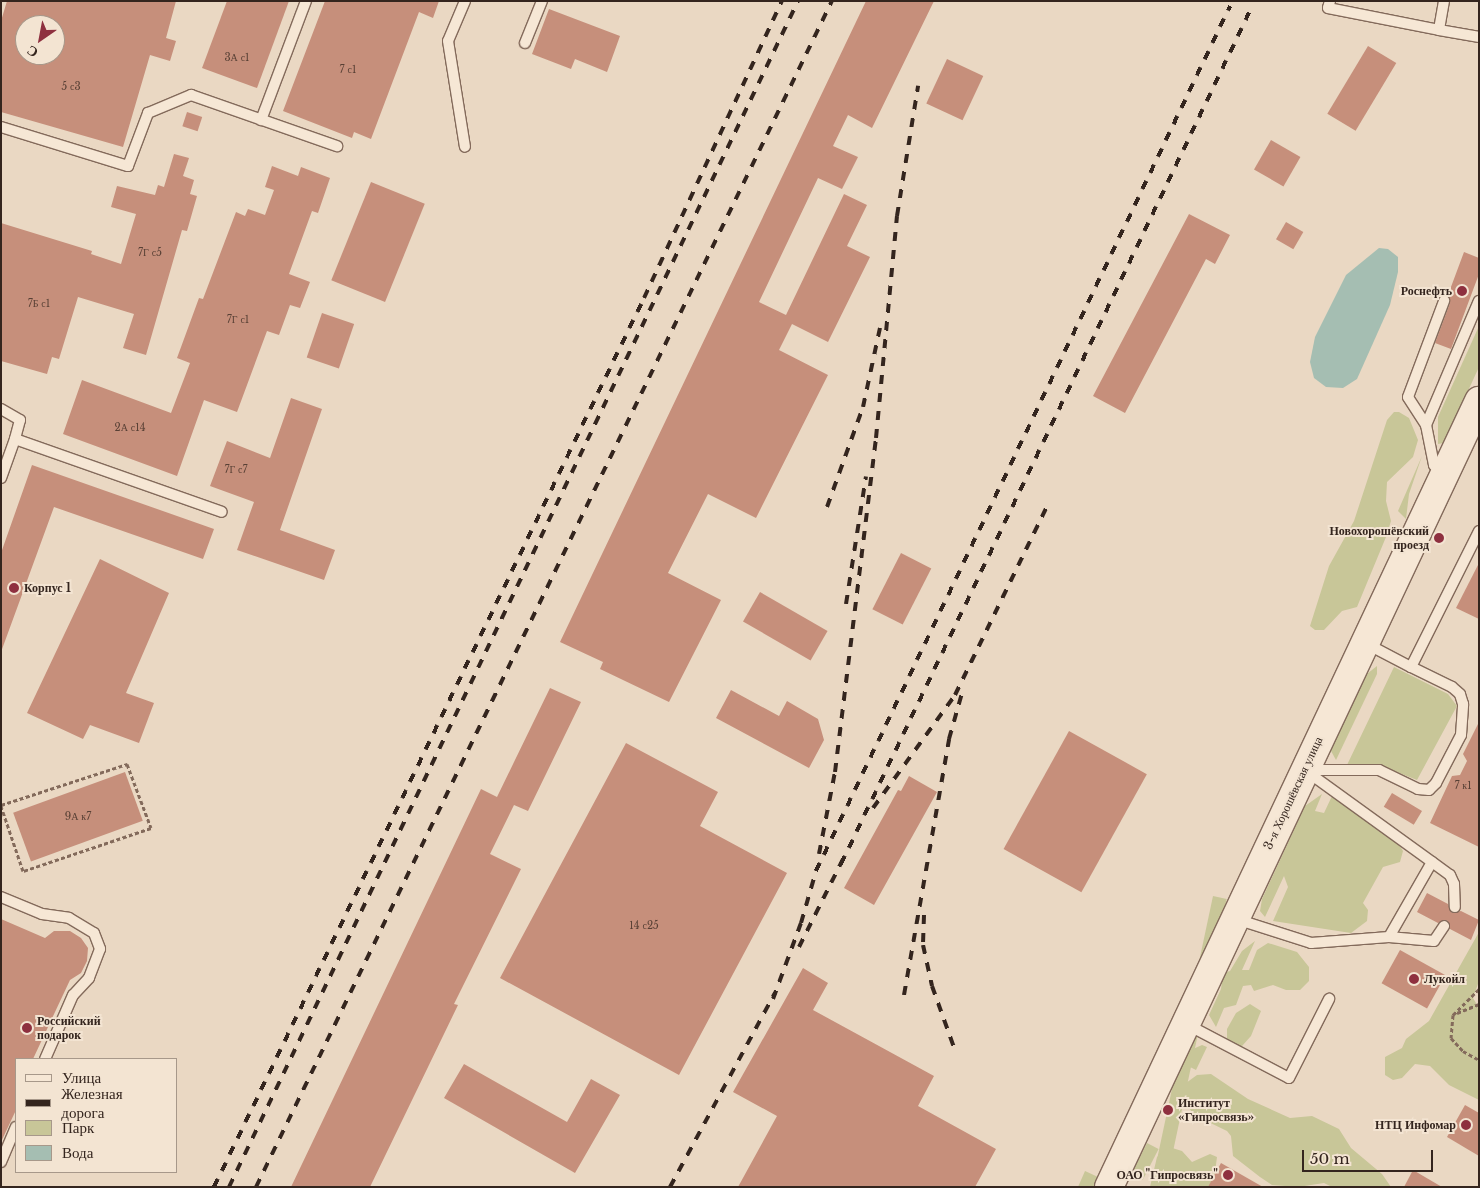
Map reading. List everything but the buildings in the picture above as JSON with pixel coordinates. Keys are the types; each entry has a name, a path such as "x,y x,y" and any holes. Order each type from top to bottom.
{"street":[{"name":"3-я Хорошёвская улица","path":"1109,1187 1443,475 1473,430 1479,400"}],"lane":[{"path":"261,120 306,1"},
{"path":"465,1 448,40 465,146"},
{"path":"525,43 542,1"},
{"path":"1330,1 1328,8 1479,37"},
{"path":"1439,30 1444,1"},
{"path":"1,127 128,166 148,112 191,95 337,146"},
{"path":"1443,475 1434,465 1426,426 1408,397 1444,301"},
{"path":"1426,426 1479,301"},
{"path":"1,409 20,420 1,478"},
{"path":"15,439 222,512"},
{"path":"1411,667 1479,531"},
{"path":"1304,770 1378,770 1418,789 1429,790 1436,783 1461,735 1463,704 1460,694 1452,688 1364,643"},
{"path":"1304,770 1450,875 1454,884 1454,907"},
{"path":"1389,936 1432,862"},
{"path":"1,897 42,914 69,918 94,933 100,949 89,978 73,996 45,1058"},
{"path":"1235,919 1310,943 1389,936 1434,941 1444,926"},
{"path":"1186,1024 1289,1078 1329,1000"},
{"path":"1,1162 15,1129"}],"path":[{"path":"127,764 151,828 23,871 1,806 127,764"},
{"path":"1479,989 1453,1015 1451,1038 1462,1051 1479,1060"},
{"path":"1453,1015 1479,1004"}],"green space":[{"path":"1479,326 1479,367 1444,443 1438,444 1438,417"},
{"path":"1394,412 1399,412 1409,418 1418,440 1413,457 1387,482 1386,501 1391,521 1386,537 1357,607 1342,611 1324,630 1315,630 1310,626 1329,566 1354,521 1387,420"},
{"path":"1422,456 1409,494 1406,519 1398,511"},
{"path":"1377,666 1377,674 1336,760 1331,751 1332,743 1363,677"},
{"path":"1394,667 1448,694 1457,706 1417,780 1379,765 1347,765"},
{"path":"1322,794 1315,811 1324,813 1332,796 1398,843 1403,851 1400,862 1383,867 1363,903 1368,910 1367,921 1351,933 1273,921 1288,887 1284,876 1265,917 1260,911 1262,899 1305,806"},
{"path":"1213,896 1227,899 1168,1177 1154,1174"},
{"path":"1479,932 1479,981 1473,998 1479,1008 1479,1100 1449,1085 1430,1066 1415,1064 1402,1078 1393,1080 1385,1075 1385,1057 1402,1048 1406,1039 1429,1021"},
{"path":"1255,941 1242,970 1249,970 1257,950 1268,943 1297,952 1309,967 1309,981 1300,990 1286,990 1273,985 1254,991 1251,985 1243,986 1236,1005 1224,1008 1216,1027 1209,1015 1221,989 1223,973 1230,971 1242,951"},
{"path":"1250,1004 1261,1011 1251,1036 1242,1046 1236,1047 1227,1039 1227,1029 1236,1013"},
{"path":"1202,1045 1207,1047 1196,1070 1184,1064 1193,1049"},
{"path":"1211,1074 1248,1099 1290,1118 1312,1116 1339,1129 1351,1148 1382,1174 1391,1187 1332,1187 1324,1183 1298,1187 1272,1185 1233,1156 1231,1136 1227,1131 1194,1115 1187,1105 1183,1089 1186,1083 1197,1075"},
{"path":"1147,1143 1159,1149 1143,1180 1131,1174"},
{"path":"1169,1147 1182,1151 1192,1162 1210,1154 1217,1157 1214,1180 1208,1187 1150,1187 1157,1157"},
{"path":"1085,1171 1098,1177 1094,1187 1078,1187"}],"water":[{"path":"1379,248 1388,249 1398,257 1398,272 1390,305 1357,379 1343,388 1326,387 1314,378 1310,362 1315,337 1346,275"}],"railway":[{"path":"214,1187 644,298 782,1"},
{"path":"229,1187 798,1"},
{"path":"256,1187 832,1"},
{"path":"773,999 801,923 816,871 1230,6"},
{"path":"841,864 1249,13"},
{"path":"819,854 835,772 876,438 897,216 918,86"},
{"path":"827,507 863,407 880,328"},
{"path":"846,604 866,477"},
{"path":"873,808 955,695 1049,502"},
{"path":"904,995 949,739 962,693"},
{"path":"799,947 844,857"},
{"path":"924,915 923,945 932,986 956,1053"},
{"path":"670,1187 775,993"}],"place":[{"name":"Роснефть","path":"1462,291"},
{"name":"Новохорошёвский проезд","path":"1439,538"},
{"name":"Корпус 1","path":"14,588"},
{"name":"Лукойл","path":"1414,979"},
{"name":"Российский подарок","path":"27,1028"},
{"name":"Институт «Гипросвязь»","path":"1168,1110"},
{"name":"НТЦ Инфомар","path":"1466,1125"},
{"name":"ОАО \"Гипросвязь\"","path":"1228,1175"}]}
